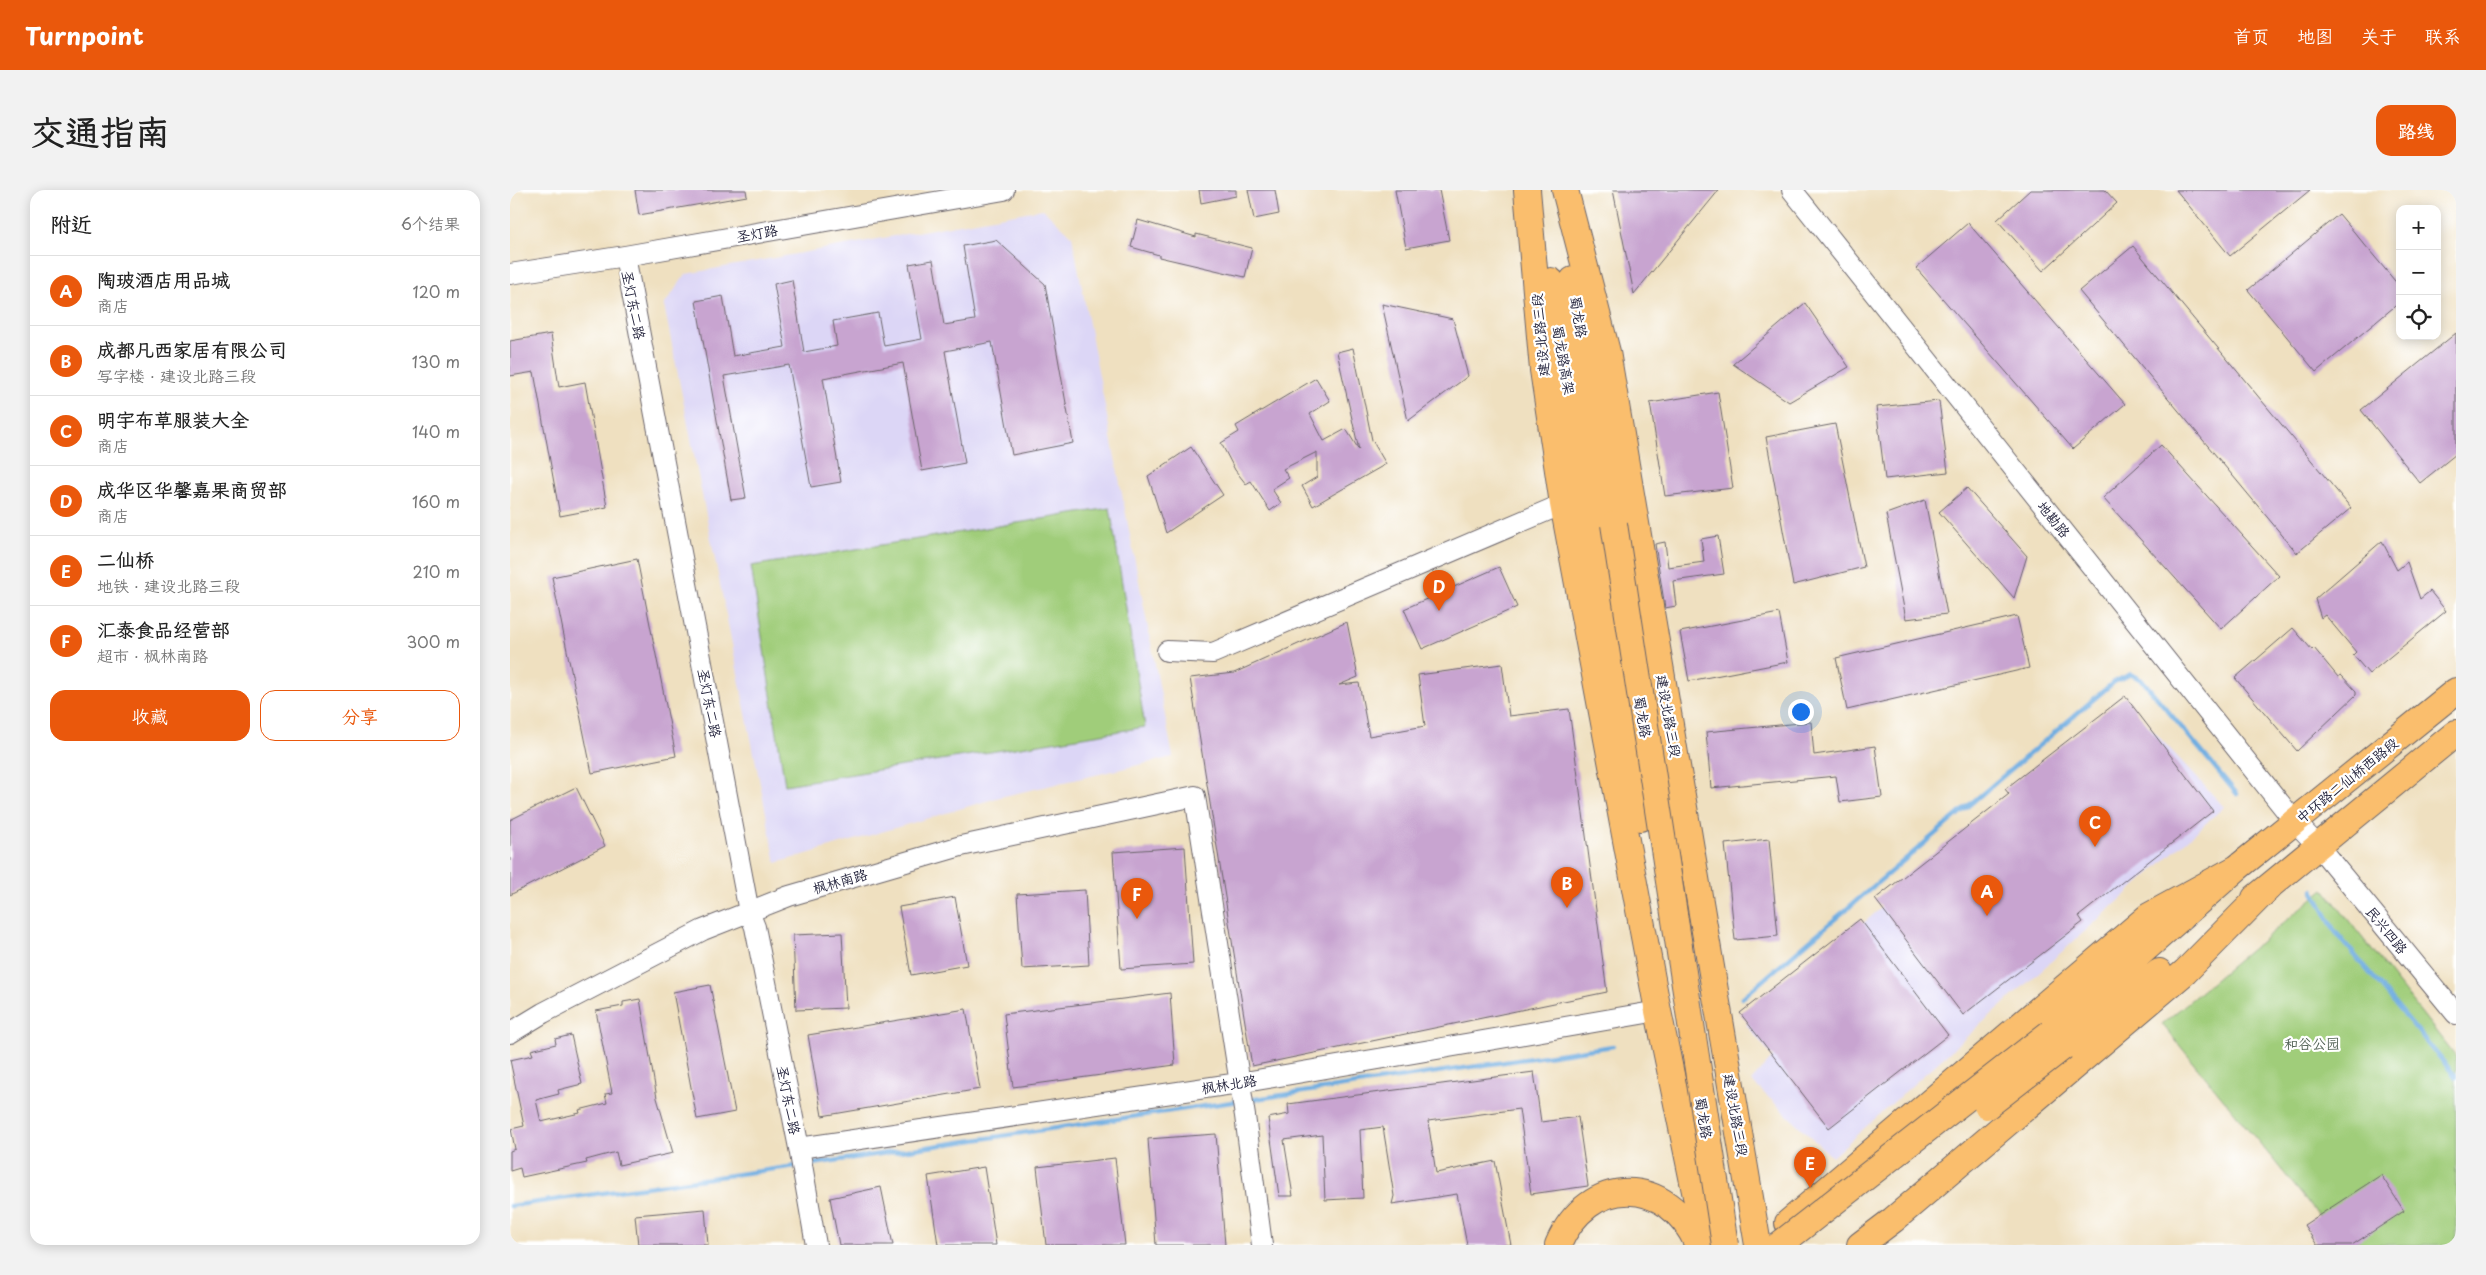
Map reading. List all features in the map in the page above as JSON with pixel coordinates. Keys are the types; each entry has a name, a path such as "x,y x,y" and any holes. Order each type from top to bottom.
{"main road":[{"name":"建设北路三段","path":"1527,190 1543,370 1563,504 1658,1011 1706,1245"},
{"name":"蜀龙路高架","path":"1535,190 1603,526"},
{"name":"蜀龙路","path":"1558,190 1603,526 1710,1245"},
{"name":"建设北路三段","path":"1566,190 1608,352 1758,1245"},
{"name":"蜀龙路","path":"1603,526 1725,1245"},
{"name":"中环路二仙桥西路段","path":"2237,868 2456,691"},
{"path":"1779,1245 2270,886 2456,734"},
{"path":"1806,1245 2057,1040 2237,868"},
{"path":"1762,1245 2149,916 2237,868"},
{"path":"1860,1245 1893,1233 2185,972 2270,886"},
{"path":"1558,1245 1566,1226 1582,1209 1601,1197 1624,1192 1646,1194 1667,1203 1686,1221 1698,1245"}],"street":[{"name":"圣灯路","path":"510,274 625,256 1004,190"},
{"name":"地勘路","path":"1792,190 2295,822 2318,847"},
{"name":"圣灯东二路","path":"625,256 749,912 755,927 799,1148 816,1245"},
{"path":"1167,651 1213,653 1563,504"},
{"name":"枫林南路","path":"510,1033 542,1013 703,930 789,896 962,846 1195,796 1240,1088"},
{"name":"民兴四路","path":"2318,847 2456,1014"},
{"name":"枫林北路","path":"799,1148 1240,1088 1658,1011"},
{"path":"1240,1088 1262,1245"}],"shaded area":[{"path":"1043,209 1072,236 1173,757 1000,797 776,863 664,305 686,274"},
{"path":"2123,698 2224,807 1832,1157 1751,1081 1773,1057 1746,1025"}],"green space":[{"path":"1110,508 1145,727 785,785 751,566"},
{"name":"和谷公园","path":"2324,889 2456,1057 2456,1245 2343,1245 2162,1024"}],"building":[{"path":"635,190 746,190 747,196 639,215"},
{"path":"1199,190 1236,190 1236,196 1201,203"},
{"path":"1248,190 1275,190 1279,214 1254,219"},
{"path":"1395,190 1439,190 1449,240 1406,248"},
{"path":"1613,190 1719,190 1634,294"},
{"path":"2030,190 2105,190 2117,203 2043,271 1997,220"},
{"path":"2176,190 2310,190 2230,256"},
{"path":"2339,214 2396,282 2396,305 2316,372 2248,290"},
{"path":"1138,220 1196,237 1196,234 1252,248 1245,277 1159,257 1159,255 1131,247"},
{"path":"1968,223 2125,404 2073,449 1916,268"},
{"path":"996,240 1045,284 1073,443 1012,455 992,342 945,351 965,463 922,471 903,363 823,378 841,482 811,487 789,365 724,376 746,498 731,500 696,301 723,296 733,356 785,347 774,284 792,280 804,352 837,346 833,321 878,313 884,346 922,339 909,264 933,260 944,325 975,320 963,246"},
{"path":"2133,246 2351,508 2297,553 2079,291"},
{"path":"1805,303 1849,367 1789,402 1733,364"},
{"path":"1382,304 1453,319 1468,376 1408,421"},
{"path":"2456,333 2456,454 2420,483 2361,410"},
{"path":"551,334 559,387 585,382 607,507 560,516 534,372 510,376 510,341"},
{"path":"1353,348 1372,440 1386,464 1313,506 1302,486 1317,477 1317,452 1283,469 1289,478 1272,489 1281,503 1270,511 1251,481 1246,484 1235,470 1221,443 1239,432 1236,426 1316,378 1330,401 1310,414 1324,441 1346,429 1359,450 1337,352"},
{"path":"1718,392 1733,488 1665,496 1650,403"},
{"path":"1939,401 1948,472 1885,479 1876,407"},
{"path":"1835,424 1864,567 1793,585 1766,437"},
{"path":"2161,445 2279,576 2221,629 2103,498"},
{"path":"1191,447 1223,495 1166,533 1148,476"},
{"path":"1967,488 2027,556 2014,598 1939,512"},
{"path":"1925,500 1947,614 1906,619 1886,514"},
{"path":"1718,536 1724,574 1673,581 1676,606 1665,608 1655,544 1665,542 1668,567 1704,562 1701,539"},
{"path":"2382,541 2397,570 2407,562 2420,599 2430,591 2446,611 2369,674 2353,655 2356,652 2325,615 2321,618 2315,599"},
{"path":"637,559 676,756 592,773 552,577"},
{"path":"1499,567 1517,607 1422,649 1404,609"},
{"path":"1779,613 1788,662 1689,681 1680,632"},
{"path":"2017,616 2029,668 1847,710 1836,658"},
{"path":"1347,622 1358,677 1339,685 1359,683 1369,736 1425,726 1418,675 1502,664 1509,716 1569,709 1607,992 1252,1066 1190,678 1234,673"},
{"path":"2293,628 2312,650 2314,648 2338,677 2341,675 2356,691 2356,695 2297,751 2235,678"},
{"path":"2125,696 2213,811 2079,916 2083,922 1963,1015 1875,899 2009,794 2005,789"},
{"path":"1811,722 1814,755 1875,746 1882,797 1840,802 1836,776 1711,788 1706,732"},
{"path":"576,787 605,846 510,895 510,820"},
{"path":"1769,839 1778,936 1735,940 1725,844"},
{"path":"1185,847 1193,964 1121,969 1113,852"},
{"path":"1085,890 1089,965 1022,969 1017,894"},
{"path":"955,897 967,965 911,975 899,907"},
{"path":"1860,919 1948,1035 1829,1128 1740,1013"},
{"path":"842,933 846,1008 796,1010 793,935"},
{"path":"710,985 735,1112 697,1119 673,992"},
{"path":"1170,993 1175,1065 1013,1087 1004,1014"},
{"path":"640,999 657,1098 673,1153 619,1165 616,1152 586,1160 587,1163 522,1177 520,1168 510,1171 510,1151 515,1149 511,1129 524,1126 510,1060 533,1055 531,1050 556,1044 555,1039 571,1035 582,1084 558,1090 559,1094 536,1100 541,1122 580,1113 579,1110 607,1103 605,1094 612,1093 596,1011 623,1006 623,1002"},
{"path":"966,1009 980,1089 822,1116 808,1035"},
{"path":"1534,1072 1541,1122 1578,1117 1588,1186 1531,1194 1519,1109 1428,1121 1436,1173 1495,1161 1511,1245 1467,1245 1457,1194 1392,1204 1394,1196 1383,1127 1360,1130 1363,1198 1325,1200 1322,1135 1284,1140 1293,1196 1279,1196 1268,1118 1289,1114 1288,1104"},
{"path":"1216,1134 1225,1245 1156,1245 1148,1139"},
{"path":"1115,1158 1125,1245 1046,1245 1037,1167"},
{"path":"984,1167 996,1245 938,1245 928,1176"},
{"path":"2381,1175 2404,1211 2352,1245 2317,1245 2304,1225"},
{"path":"881,1187 893,1245 839,1245 830,1198"},
{"path":"705,1209 708,1245 638,1245 635,1215"}],"waterway":[{"path":"1742,998 2114,682 2131,674 2143,681 2237,794"},
{"path":"2313,890 2334,930 2456,1077"},
{"path":"1249,1100 1613,1046"},
{"path":"806,1165 1239,1101"},
{"path":"510,1206 796,1166"}],"place":[{"name":"成华区华馨嘉果商贸部","path":"1439,611"},
{"name":"明宇布草服装大全","path":"2095,847"},
{"name":"成都凡西家居有限公司","path":"1567,908"},
{"name":"陶玻酒店用品城","path":"1987,916"},
{"name":"汇泰食品经营部","path":"1137,919"},
{"name":"二仙桥","path":"1810,1188"}]}
